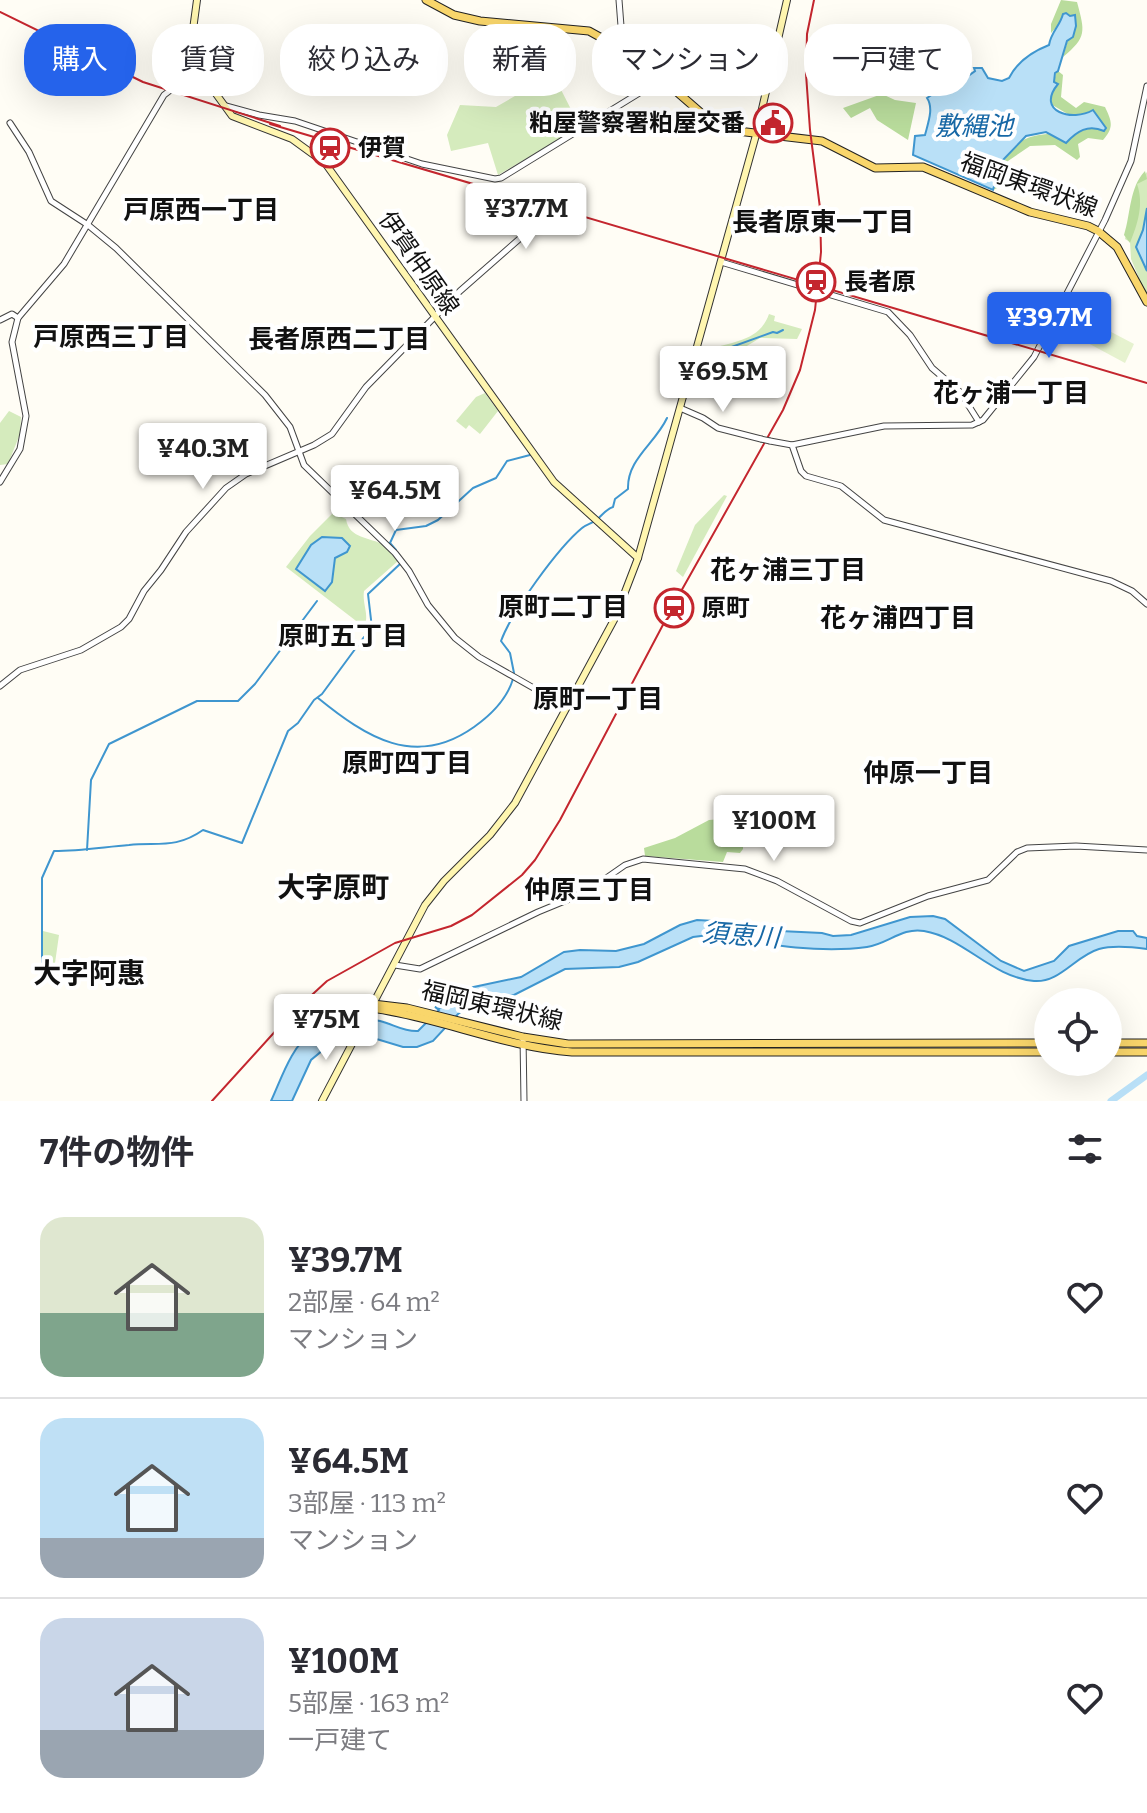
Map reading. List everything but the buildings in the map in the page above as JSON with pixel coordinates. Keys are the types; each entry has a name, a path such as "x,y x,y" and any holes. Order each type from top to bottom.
{"main road":[{"name":"伊賀仲原線","path":"194,24 197,0"},
{"name":"福岡東環状線","path":"426,0 454,15 480,21 592,32"},
{"path":"322,1101 369,1008 395,965 408,933 432,894 485,841 515,803 623,600 638,558 756,135 787,0"},
{"name":"伊賀仲原線","path":"217,96 232,116 292,139 325,163 554,482 638,558"},
{"name":"福岡東環状線","path":"683,96 718,125 729,130 822,141 875,168 923,167 1030,212 1098,231 1124,257 1147,302"},
{"name":"福岡東環状線","path":"369,1008 394,1006 572,1052 1034,1052"},
{"name":"福岡東環状線","path":"524,1040 578,1044 1034,1043"},
{"path":"1122,1043 1147,1043"},
{"path":"1122,1052 1147,1052"}],"street":[{"path":"619,0 621,24"},
{"path":"680,408 718,428 792,445 884,426 972,425 980,422 1034,357 1098,231 1127,171 1140,127 1147,86"},
{"path":"0,482 20,449 26,416 12,342 18,318 64,264 163,96"},
{"path":"223,104 259,115 295,121 422,164 495,179 634,96"},
{"path":"10,123 29,152 51,201 88,225 131,262 265,395 290,427 304,465 401,560 424,599 455,638 479,657 567,707"},
{"path":"0,686 20,670 81,650 121,627 186,532 226,488 246,474 332,434 366,387 501,252 533,227 561,214"},
{"path":"721,262 888,312 914,339 932,368 960,392 980,422"},
{"path":"0,320 12,314 18,318"},
{"path":"792,445 799,468 806,476 844,488 884,520 1111,581 1130,589 1147,604"},
{"path":"395,965 420,969 572,898 625,865 643,859 745,869 777,881 860,923 928,896 988,880 1017,852 1027,848 1076,846 1147,850"},
{"path":"524,1040 524,1101"}],"green space":[{"path":"1061,0 1077,2 1082,20 1080,39 1063,57 1075,16 1061,22 1051,33 1051,24"},
{"path":"1058,71 1063,75 1061,97 1076,108 1084,102 1105,107 1110,120 1109,131 1103,140 1088,138 1078,144 1080,157 1077,160 1055,145 1030,146 1008,161 999,187 993,190 1005,159 1019,142 1040,135 1092,129 1103,131 1083,116 1071,116 1049,103"},
{"path":"515,96 564,96 580,127 498,175 488,143 451,151 447,135 460,105 496,107"},
{"path":"876,96 916,103 908,140 877,120 870,108 851,118 843,108"},
{"path":"1145,171 1147,179 1137,184 1139,214 1130,243 1124,235 1133,193 1136,185"},
{"path":"1147,172 1147,297 1131,259 1130,242 1125,239 1137,183"},
{"path":"769,314 775,316 774,321 802,329 797,339 760,338 707,365 707,350 752,335"},
{"path":"1096,324 1134,344 1125,363 1086,342"},
{"path":"485,393 498,411 480,434 469,425 466,429 456,421 476,397"},
{"path":"9,411 21,417 20,434 8,464 0,465 0,423"},
{"path":"724,495 727,496 683,577 676,571 695,525"},
{"path":"333,513 346,519 356,534 386,546 398,561 364,591 364,627 286,567"},
{"path":"722,819 727,836 743,839 740,853 727,852 723,862 645,856 644,848 675,838 709,820"},
{"path":"43,931 59,935 54,970 42,980"}],"water":[{"name":"敷縄池","path":"1063,14 1075,15 1076,26 1055,73 1054,82 1058,84 1051,102 1059,112 1067,114 1093,110 1106,128 1104,131 1093,128 1083,130 1066,143 1046,132 1026,136 1001,162 993,190 913,155 915,136 925,135 929,121 927,98 972,96 974,68 982,68 988,78 1002,81 1009,78 1025,58 1049,45"},
{"path":"1147,208 1147,271 1136,247"},
{"path":"322,537 342,538 350,546 347,552 335,558 332,582 325,591 296,569 311,545"},
{"name":"須恵川","path":"910,917 945,919 1001,961 1024,971 1054,961 1069,946 1118,931 1133,931 1137,936 1147,938 1147,949 1099,949 1052,978 1034,981 1004,972 952,941 924,931 909,931 875,945 847,949 787,947 709,935 693,937 638,962 619,967 565,969 514,995 477,1001 458,1014 433,1041 417,1047 403,1047 370,1037 334,1041 311,1060 292,1101 271,1101 293,1054 305,1038 317,1029 346,1016 418,1031 439,1010 435,1007 441,1008 469,988 521,977 564,952 616,951 644,944 680,925 697,920 833,936 851,935"}],"waterway":[{"path":"714,356 783,330"},
{"path":"514,673 510,653 501,641 525,597 572,537 613,507 615,499 628,489 632,469 667,418"},
{"path":"396,550 390,543 396,530 426,526 438,520 473,488 496,478 507,461 530,455"},
{"path":"42,979 42,878 54,851 167,844 184,840 203,830 242,843 288,731 298,723 364,637 368,636 372,628 368,594 400,564"},
{"path":"87,850 91,780 109,744 197,701 238,701 255,684 317,601"},
{"path":"318,698 373,735 411,747 431,746 474,727 503,700 513,679"},
{"path":"1111,1101 1147,1075"}],"railway":[{"path":"212,1101 289,1016 327,981 395,943 451,926 472,915 522,875 560,820 675,602 783,410 800,370 815,310 821,252 820,208 806,74 807,34 814,0"},
{"path":"0,12 143,82 280,126"},
{"path":"270,124 1147,383"}],"place":[{"name":"粕屋警察署粕屋交番","path":"773,123"},
{"name":"伊賀","path":"330,148"},
{"name":"長者原","path":"816,282"},
{"name":"原町","path":"674,608"}],"district":[{"name":"戸原西一丁目","path":"201,210"},
{"name":"長者原東一丁目","path":"823,222"},
{"name":"戸原西三丁目","path":"111,337"},
{"name":"長者原西二丁目","path":"339,339"},
{"name":"花ヶ浦一丁目","path":"1011,393"},
{"name":"花ヶ浦三丁目","path":"788,570"},
{"name":"原町二丁目","path":"563,607"},
{"name":"花ヶ浦四丁目","path":"898,618"},
{"name":"原町五丁目","path":"343,636"},
{"name":"原町一丁目","path":"598,699"},
{"name":"原町四丁目","path":"407,763"},
{"name":"仲原一丁目","path":"928,773"},
{"name":"大字原町","path":"333,887"},
{"name":"仲原三丁目","path":"589,890"},
{"name":"大字阿惠","path":"89,973"}]}
